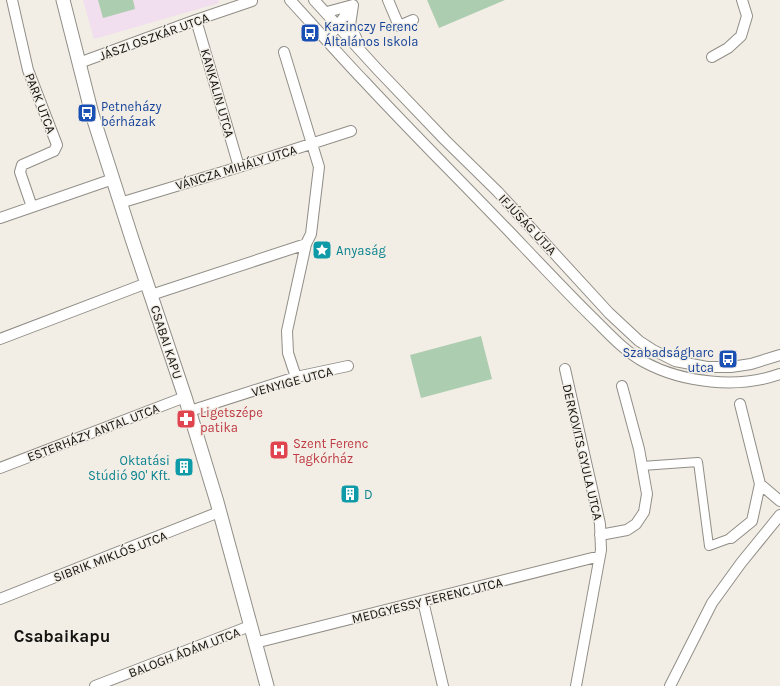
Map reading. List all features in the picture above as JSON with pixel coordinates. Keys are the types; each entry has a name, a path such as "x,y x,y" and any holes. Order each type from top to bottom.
{"street":[{"name":"PARK UTCA","path":"12,0 28,70 57,145 54,151 22,164 20,172 32,207"},
{"name":"CSABAI KAPU","path":"63,0 92,114 120,203 186,397 220,512 267,686"},
{"name":"IFJÚSÁG ÚTJA","path":"290,0 364,82 575,301 630,353 659,370 696,380 732,382 753,381 780,374"},
{"name":"IFJÚSÁG ÚTJA","path":"314,0 327,12 337,27 445,140 498,192 609,313 639,341 675,361 707,367 731,368 752,364 780,355"},
{"path":"388,0 399,26 413,20"},
{"path":"712,57 728,48 741,36 747,16 742,0"},
{"name":"JÁSZI OSZKÁR UTCA","path":"79,63 252,1"},
{"path":"327,12 353,2"},
{"path":"328,37 337,27 353,2"},
{"path":"353,2 350,25 363,54"},
{"name":"IFJÚSÁG ÚTJA","path":"307,18 328,37 364,76 364,82"},
{"name":"KANKALIN UTCA","path":"196,20 239,167"},
{"path":"284,52 319,167 311,234 306,244 288,330 288,353 296,377"},
{"name":"VÁNCZA MIHÁLY UTCA","path":"120,203 351,131"},
{"path":"0,218 113,179"},
{"path":"0,339 149,289 306,244"},
{"name":"VENYIGE UTCA","path":"190,411 296,377 348,366"},
{"name":"DERKOVITS GYULA UTCA","path":"565,369 600,524 600,556 576,686"},
{"name":"DERKOVITS GYULA UTCA","path":"600,535 627,530 636,524 644,512 647,494 639,449 622,386"},
{"name":"ESTERHÁZY ANTAL UTCA","path":"0,468 186,397"},
{"path":"642,466 698,462 709,546 731,538 752,521 760,484 740,404"},
{"path":"760,484 780,501"},
{"name":"SIBRIK MIKLÓS UTCA","path":"0,599 220,512"},
{"path":"670,686 712,603 741,563 780,515"},
{"name":"MEDGYESSY FERENC UTCA","path":"255,643 600,556"},
{"path":"422,601 443,686"},
{"name":"BALOGH ÁDÁM UTCA","path":"95,686 250,626"}],"shaded area":[{"path":"83,0 218,0 219,3 94,39"}],"green space":[{"path":"98,0 133,0 135,9 103,18"},
{"path":"427,0 505,0 439,28"},
{"path":"481,336 492,379 421,398 410,355"}],"place":[{"name":"Kazinczy Ferenc Általános Iskola","path":"310,33"},
{"name":"Petneházy bérházak","path":"87,113"},
{"name":"Anyaság","path":"322,250"},
{"name":"Szabadságharc utca","path":"728,359"},
{"name":"Ligetszépe patika","path":"186,419"},
{"name":"Szent Ferenc Tagkórház","path":"279,450"},
{"name":"Oktatási Stúdió 90' Kft.","path":"184,467"},
{"name":"D","path":"350,494"}],"district":[{"name":"Csabaikapu","path":"62,636"}]}
